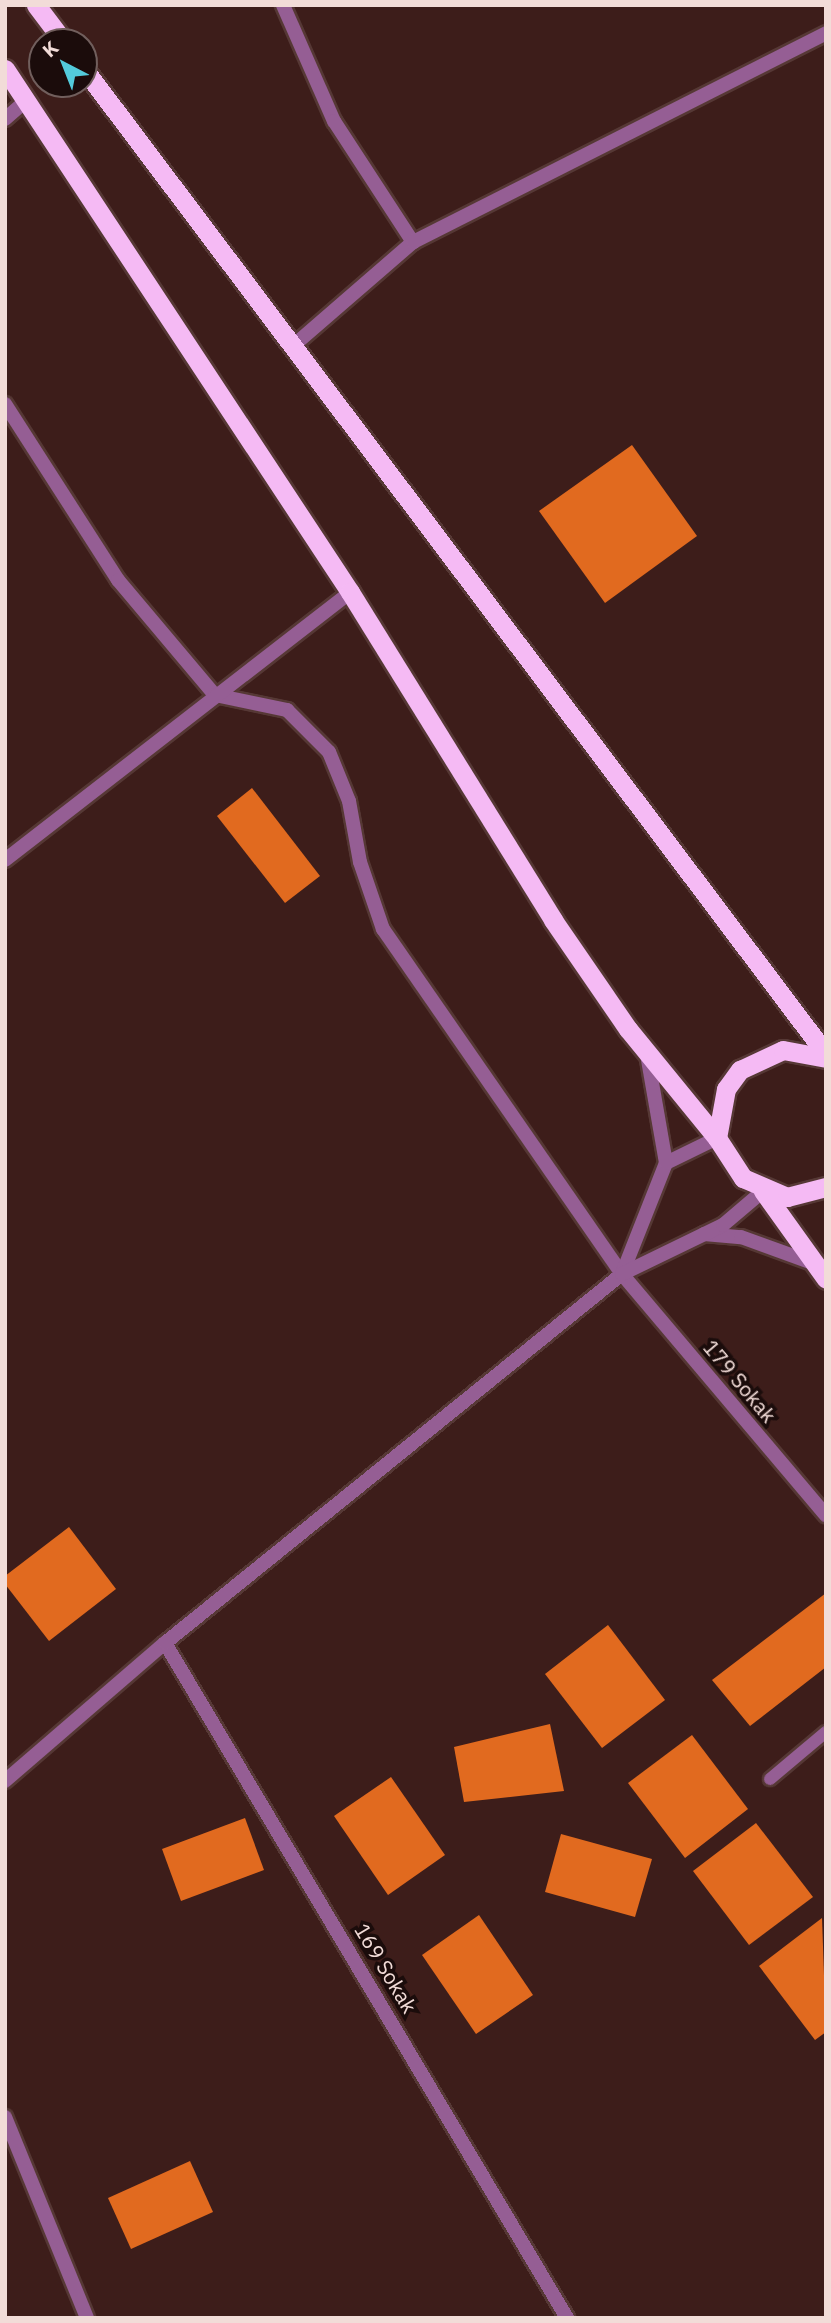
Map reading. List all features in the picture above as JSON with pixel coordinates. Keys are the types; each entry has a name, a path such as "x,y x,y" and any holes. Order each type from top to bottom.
{"highway":[{"path":"36,5 53,28"},
{"path":"5,69 28,99 350,592 553,920 646,1051 718,1138 743,1178 763,1191 787,1197 826,1187"},
{"path":"98,88 826,1056"},
{"path":"718,1138 726,1089 740,1070 783,1050 826,1056"},
{"path":"763,1191 810,1262 826,1279"}],"street":[{"path":"283,5 334,121 412,242"},
{"path":"293,346 412,242 826,33"},
{"path":"5,119 28,99"},
{"path":"5,404 118,580 215,695"},
{"path":"5,860 350,592"},
{"name":"179 Sokak","path":"215,695 287,710 329,751 349,801 360,862 383,929 622,1274 826,1515"},
{"path":"622,1274 666,1163 646,1051"},
{"path":"666,1163 718,1138"},
{"path":"5,1781 165,1643 622,1274 723,1225 763,1191"},
{"path":"703,1234 741,1237 810,1262"},
{"name":"169 Sokak","path":"165,1643 567,2318"},
{"path":"5,2117 87,2318"}],"lane":[{"path":"770,1779 826,1732"}],"building":[{"path":"632,445 697,536 605,603 539,511"},
{"path":"252,788 320,876 285,903 217,816"},
{"path":"69,1527 116,1589 49,1641 5,1584 5,1576"},
{"path":"826,1593 826,1667 750,1726 712,1680"},
{"path":"608,1625 665,1700 602,1748 545,1674"},
{"path":"550,1724 564,1791 464,1802 454,1747"},
{"path":"692,1735 748,1809 685,1858 628,1783"},
{"path":"391,1777 445,1855 388,1895 334,1816"},
{"path":"245,1818 264,1870 181,1901 162,1849"},
{"path":"756,1823 813,1897 749,1945 693,1871"},
{"path":"561,1834 652,1859 635,1917 545,1892"},
{"path":"479,1915 533,1995 476,2034 422,1955"},
{"path":"822,1918 826,2032 815,2040 759,1966"},
{"path":"190,2161 213,2212 131,2249 108,2198"}]}
